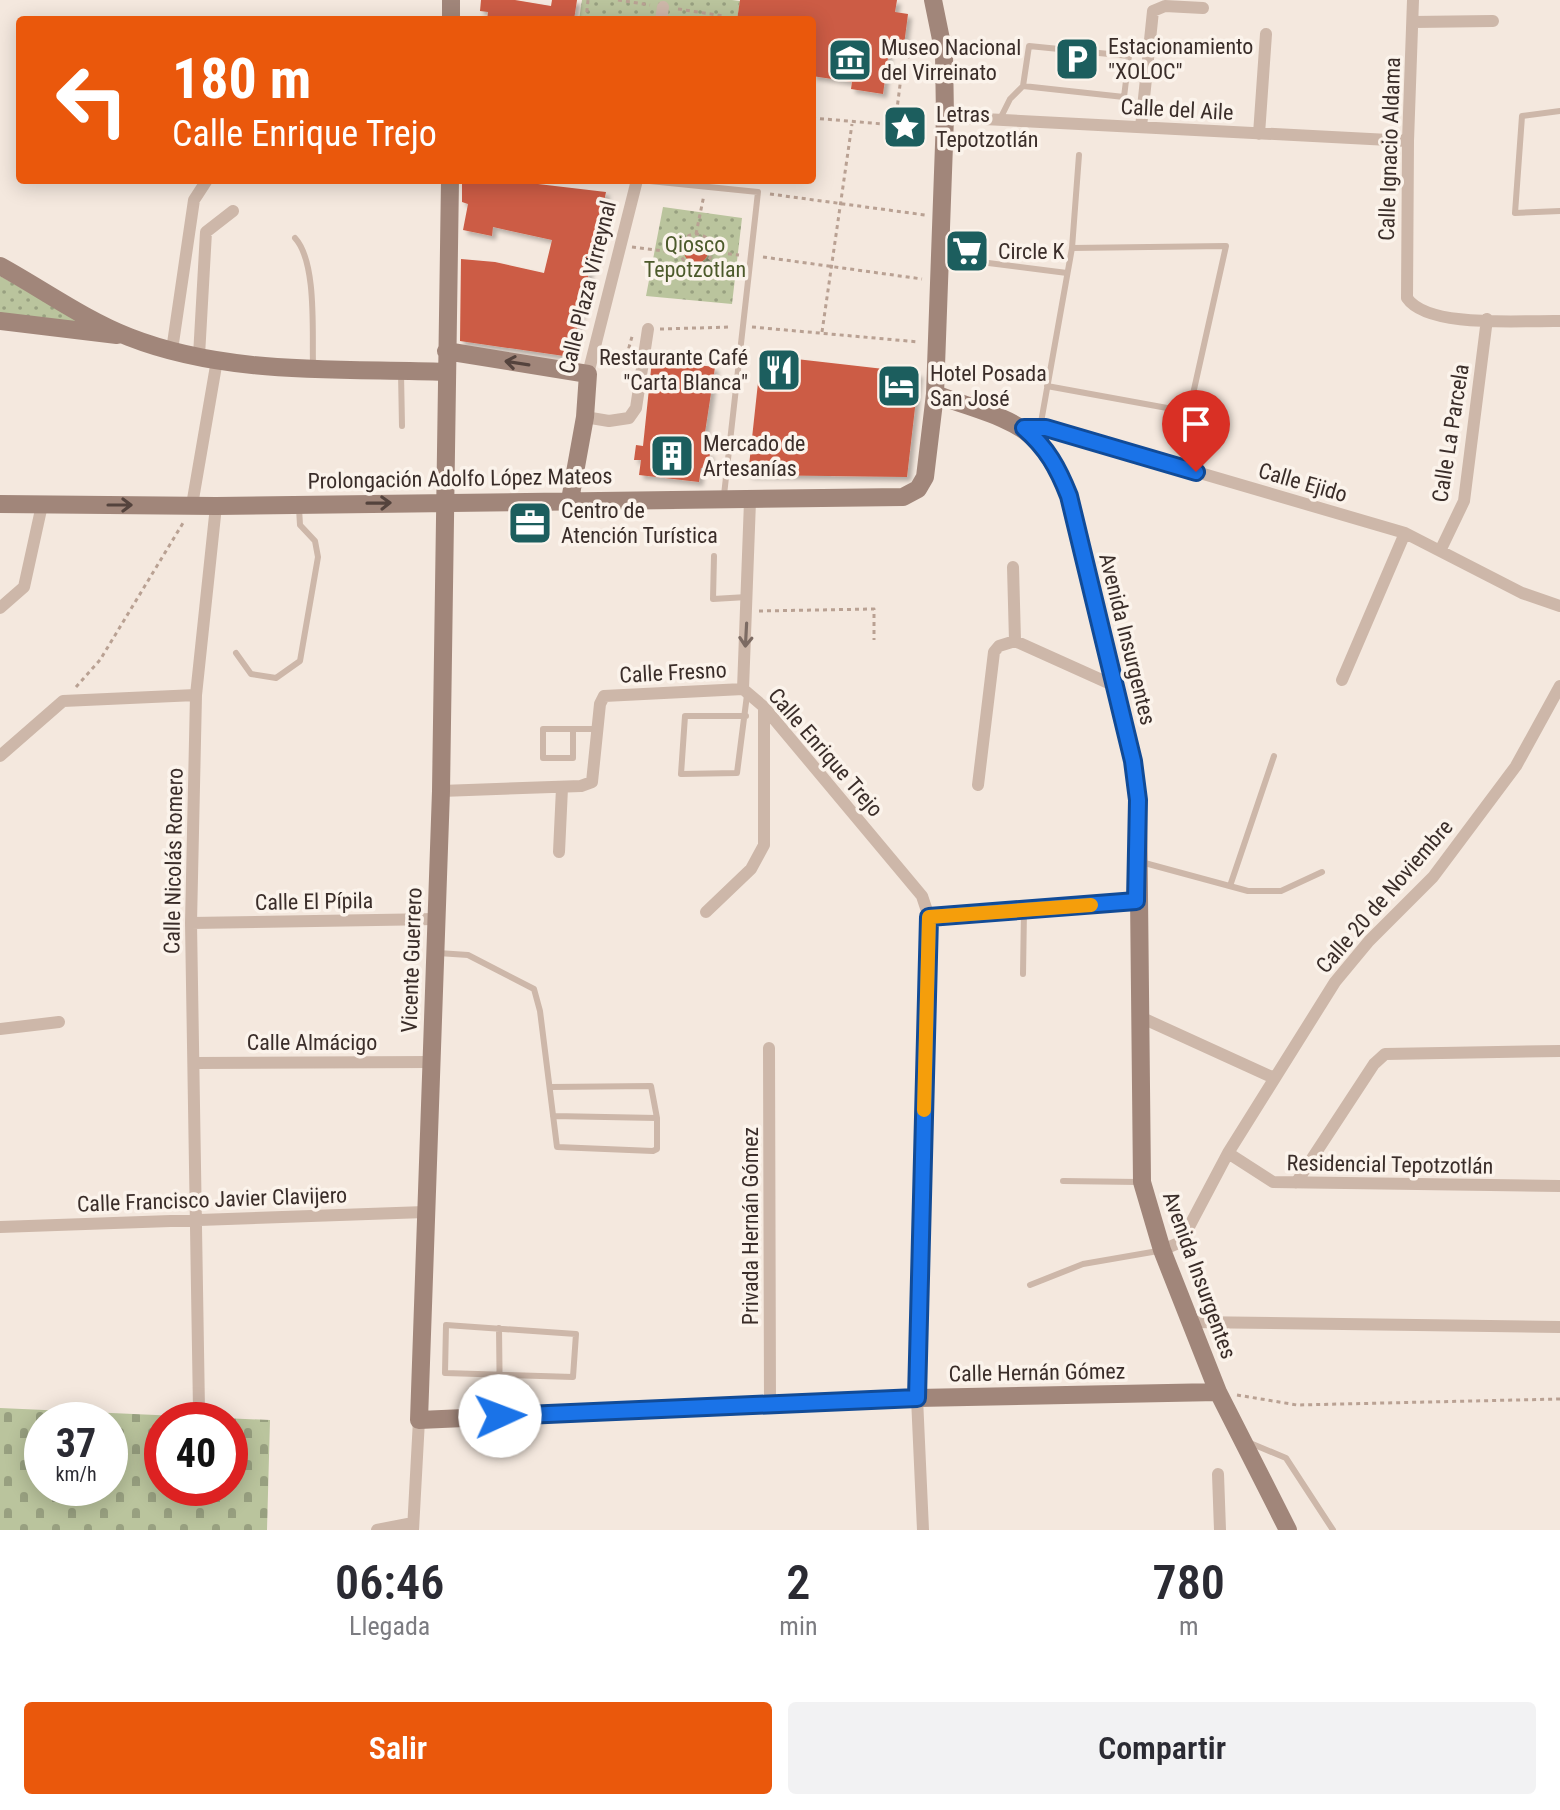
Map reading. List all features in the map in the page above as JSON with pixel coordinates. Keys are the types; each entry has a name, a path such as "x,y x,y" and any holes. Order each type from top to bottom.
{"street":[{"path":"933,0 944,54 945,117 935,394"},
{"name":"Calle Ignacio Aldama","path":"1413,0 1407,298 1414,308 1443,319 1487,319"},
{"path":"1141,127 1153,11 1165,6 1203,8"},
{"path":"1413,22 1493,21"},
{"path":"1259,134 1266,34"},
{"name":"Calle del Aile","path":"945,117 1408,141"},
{"path":"172,350 194,200 204,184"},
{"name":"Vicente Guerrero","path":"419,1420 441,791 450,184"},
{"name":"Calle Plaza Virreynal","path":"570,500 585,417 590,366 637,184"},
{"path":"192,505 208,358 206,232 233,211"},
{"path":"0,266 128,337"},
{"path":"1487,319 1560,321"},
{"name":"Calle La Parcela","path":"1441,549 1464,501 1487,319"},
{"path":"0,321 128,337 208,358 313,369 445,372"},
{"path":"585,417 609,421 629,418 636,408 648,329"},
{"path":"446,351 590,366"},
{"name":"Prolongación Adolfo López Mateos","path":"0,504 216,506 903,497 918,489 925,477 935,394"},
{"name":"Avenida Insurgentes","path":"935,394 1032,428 1057,465 1069,496 1115,686 1138,800 1136,901 1142,1182 1162,1250 1218,1392 1288,1530"},
{"name":"Calle Ejido","path":"1032,428 1405,533 1522,593 1560,606"},
{"name":"Calle Enrique Trejo","path":"750,501 745,690 764,707 922,896 929,917 917,1398 923,1530"},
{"path":"0,608 24,587 42,505"},
{"name":"Calle Nicolás Romero","path":"199,1402 191,923 196,695 216,506"},
{"path":"1342,680 1405,533"},
{"path":"1013,567 1015,641"},
{"path":"978,785 994,652 999,646 1015,641 1115,686"},
{"name":"Calle 20 de Noviembre","path":"1162,1250 1181,1242 1228,1153 1335,982 1369,941 1433,877 1516,766 1560,686"},
{"name":"Calle Fresno","path":"441,791 562,788 592,782 600,704 604,696 745,690"},
{"path":"0,756 63,701 196,695"},
{"path":"706,912 751,869 764,845 764,707"},
{"path":"559,852 562,788"},
{"path":"929,917 1136,901"},
{"name":"Calle El Pípila","path":"191,923 437,919"},
{"path":"1138,1016 1274,1078"},
{"path":"0,1029 59,1022"},
{"name":"Privada Hernán Gómez","path":"769,1048 770,1405"},
{"path":"1296,1183 1374,1064 1385,1054 1560,1051"},
{"name":"Calle Almácigo","path":"194,1063 430,1062"},
{"name":"Residencial Tepotzotlán","path":"1228,1153 1273,1182 1560,1186"},
{"name":"Calle Francisco Javier Clavijero","path":"0,1227 197,1217 425,1212"},
{"path":"1190,1322 1560,1327"},
{"name":"Calle Hernán Gómez","path":"419,1420 917,1398 1218,1392"},
{"path":"377,1530 413,1526 419,1420"},
{"path":"1218,1474 1220,1530"}],"lane":[{"path":"1000,120 1010,99 1023,86 1029,46 1129,56 1124,97 1023,86"},
{"path":"1560,111 1522,116 1515,213 1560,211"},
{"path":"1032,428 1047,386 1072,248 1079,155"},
{"path":"676,184 758,192 723,499"},
{"path":"295,238 304,248 308,268 313,369"},
{"path":"1047,386 1189,412 1226,246 1072,248"},
{"path":"938,256 1067,273"},
{"path":"401,371 402,426"},
{"path":"236,653 251,674 276,678 300,661 318,557 315,541 300,525 298,505"},
{"path":"714,556 713,599 747,597"},
{"path":"745,690 746,716 737,773 681,774 685,716 746,716"},
{"path":"573,729 573,758 543,758 543,729 573,729 599,729"},
{"path":"1230,886 1274,756"},
{"path":"1138,861 1248,891 1281,891 1322,872"},
{"path":"1023,974 1024,910"},
{"path":"434,953 468,955 534,989 540,1011 555,1144 560,1149 657,1149 657,1118 651,1086 550,1087"},
{"path":"553,1116 657,1118"},
{"path":"1063,1181 1142,1182"},
{"path":"1030,1285 1083,1264 1162,1250"},
{"path":"446,1325 576,1334 573,1377 499,1377 445,1373 446,1325"},
{"path":"499,1328 500,1416"},
{"path":"1243,1440 1286,1458 1333,1530"}],"path":[{"path":"816,119 852,124 895,125 902,69 911,52 944,54"},
{"path":"822,332 852,124"},
{"path":"696,234 705,187"},
{"path":"758,192 940,217"},
{"path":"696,234 708,240 712,252"},
{"path":"680,253 684,240 696,234"},
{"path":"622,246 680,253 687,263 700,266 712,252"},
{"path":"712,252 937,281"},
{"path":"590,366 626,358 631,334 648,329 743,327 936,343"},
{"path":"63,701 100,660 176,538 192,505"},
{"path":"747,611 874,609 874,640"},
{"path":"1218,1392 1297,1405 1560,1399"}],"green space":[{"path":"582,0 740,1 738,16 580,16"},
{"name":"Qiosco Tepotzotlan","path":"663,207 742,218 732,304 646,296"},
{"path":"0,276 98,331 0,316"},
{"path":"0,1408 24,1409 24,1506 128,1506 128,1414 144,1414 144,1506 248,1506 248,1419 270,1420 267,1530 0,1530"}],"building":[{"path":"481,0 515,0 551,6 552,0 577,0 575,16 488,16 488,12 480,11"},
{"name":"Museo Nacional del Virreinato","path":"740,0 897,0 895,12 908,14 904,45 890,43 883,94 851,89 852,82 816,77 816,16 738,16"},
{"path":"462,184 538,184 606,192 571,357 460,341 461,259 495,262 544,273 552,240 493,227 492,236 463,230 468,204 462,202"},
{"path":"696,239 707,246 708,251 701,262 696,263 685,256 684,251 691,240"},
{"path":"761,355 919,373 907,477 748,475"},
{"path":"652,360 715,367 702,452 710,453 708,468 701,468 699,482 639,475 641,460 634,460 636,445 643,446"}],"slow traffic":[{"path":"924,1110 929,917 1091,905"}],"place":[{"name":"Estacionamiento \"XOLOC\"","path":"1077,59"},
{"name":"Museo Nacional del Virreinato","path":"850,60"},
{"name":"Letras Tepotzotlán","path":"905,127"},
{"name":"Circle K","path":"967,251"},
{"name":"Restaurante Café \"Carta Blanca\"","path":"779,370"},
{"name":"Hotel Posada San José","path":"899,386"},
{"name":"Mercado de Artesanías","path":"672,456"},
{"name":"Centro de Atención Turística","path":"530,523"}],"route":[{"path":"500,1416 917,1398 929,917 1136,901 1138,800 1133,761 1069,496 1057,465 1042,443 1024,428 1046,428 1196,472"}]}
